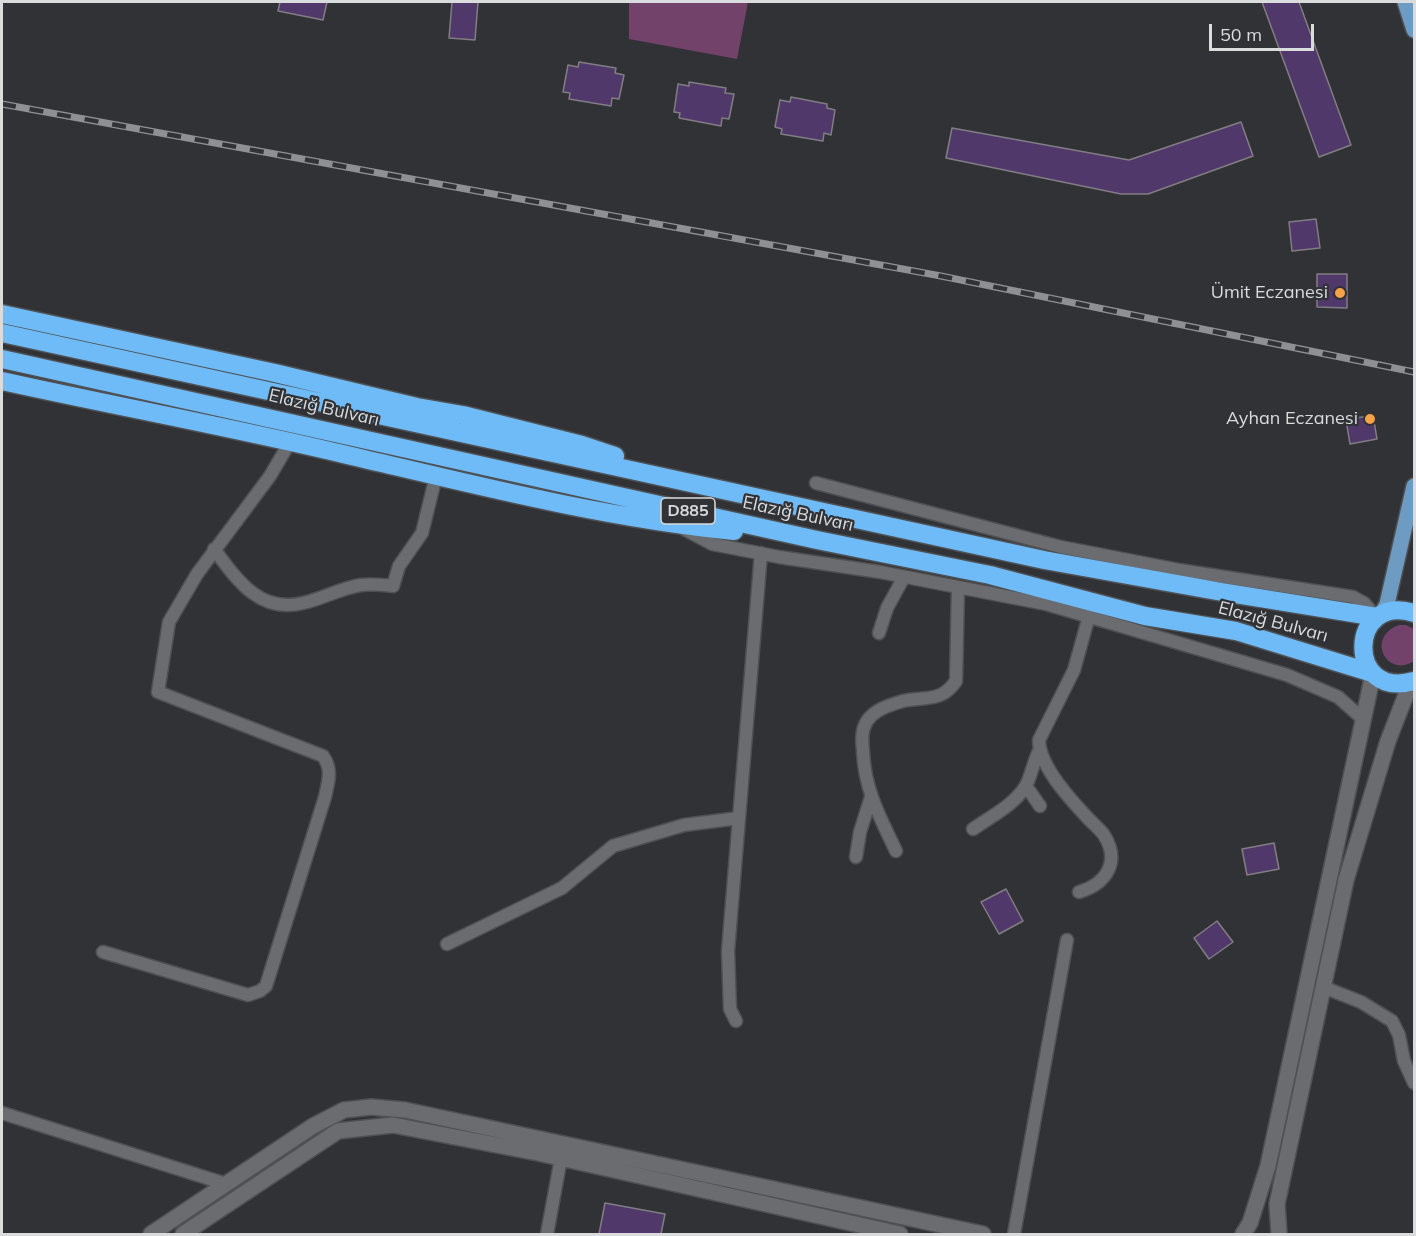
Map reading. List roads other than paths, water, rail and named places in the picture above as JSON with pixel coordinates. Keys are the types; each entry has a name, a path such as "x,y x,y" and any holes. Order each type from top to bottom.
{"highway":[{"path":"2,314 275,373 417,407 463,415 582,445 684,481"},
{"name":"Elazığ Bulvarı","path":"2,333 1044,560 1378,617 1388,612 1401,610 1414,613"},
{"name":"Elazığ Bulvarı","path":"2,358 817,540 990,575 1145,616 1236,631 1373,673 1392,684 1413,682"},
{"path":"2,381 290,442 501,491 678,526 817,540"},
{"path":"1373,673 1365,663 1362,651 1363,638 1369,626 1378,617"}],"main road":[{"path":"1405,2 1414,30"},
{"path":"1378,617 1387,604 1414,486"}],"street":[{"path":"103,952 248,995 260,992 266,986 325,797 330,774 328,763 323,756 158,692 169,621 214,549 270,476 290,442"},
{"path":"214,549 234,575 253,593 267,603 281,606 302,604 361,585 393,586 399,566 422,533 436,476"},
{"path":"816,483 1061,547 1179,570 1353,597 1364,603 1378,617"},
{"path":"678,526 712,544 958,586 1046,604 1089,616 1287,675 1338,698 1363,719"},
{"path":"736,1021 730,1009 728,951 761,554"},
{"path":"879,633 887,608 903,577"},
{"path":"896,851 871,797 864,774 862,734 867,721 878,710 904,701 934,698 949,691 956,681 958,586"},
{"path":"1079,892 1091,888 1106,876 1112,861 1110,846 1104,834 1084,814 1048,769 1039,751 1039,740 1074,670 1089,616"},
{"path":"1243,1234 1250,1223 1268,1166 1373,673"},
{"path":"1279,1234 1277,1204 1346,880 1388,741 1413,682"},
{"path":"973,829 1011,802 1026,786 1039,751"},
{"path":"1026,786 1040,806"},
{"path":"856,857 860,832 871,797"},
{"path":"447,944 562,888 613,846 684,825 739,818"},
{"path":"1014,1234 1066,940"},
{"path":"1323,987 1361,1002 1392,1021 1399,1035 1404,1061 1414,1083"},
{"path":"151,1234 313,1126 344,1110 383,1108 417,1112 983,1234"},
{"path":"2,1113 225,1184"},
{"path":"183,1234 338,1131 393,1125 461,1136 900,1234"},
{"path":"547,1234 561,1158"}],"railway":[{"path":"2,104 941,276 1414,372"}],"place":[{"name":"Ümit Eczanesi","path":"1340,293"},
{"name":"Ayhan Eczanesi","path":"1370,419"}]}
